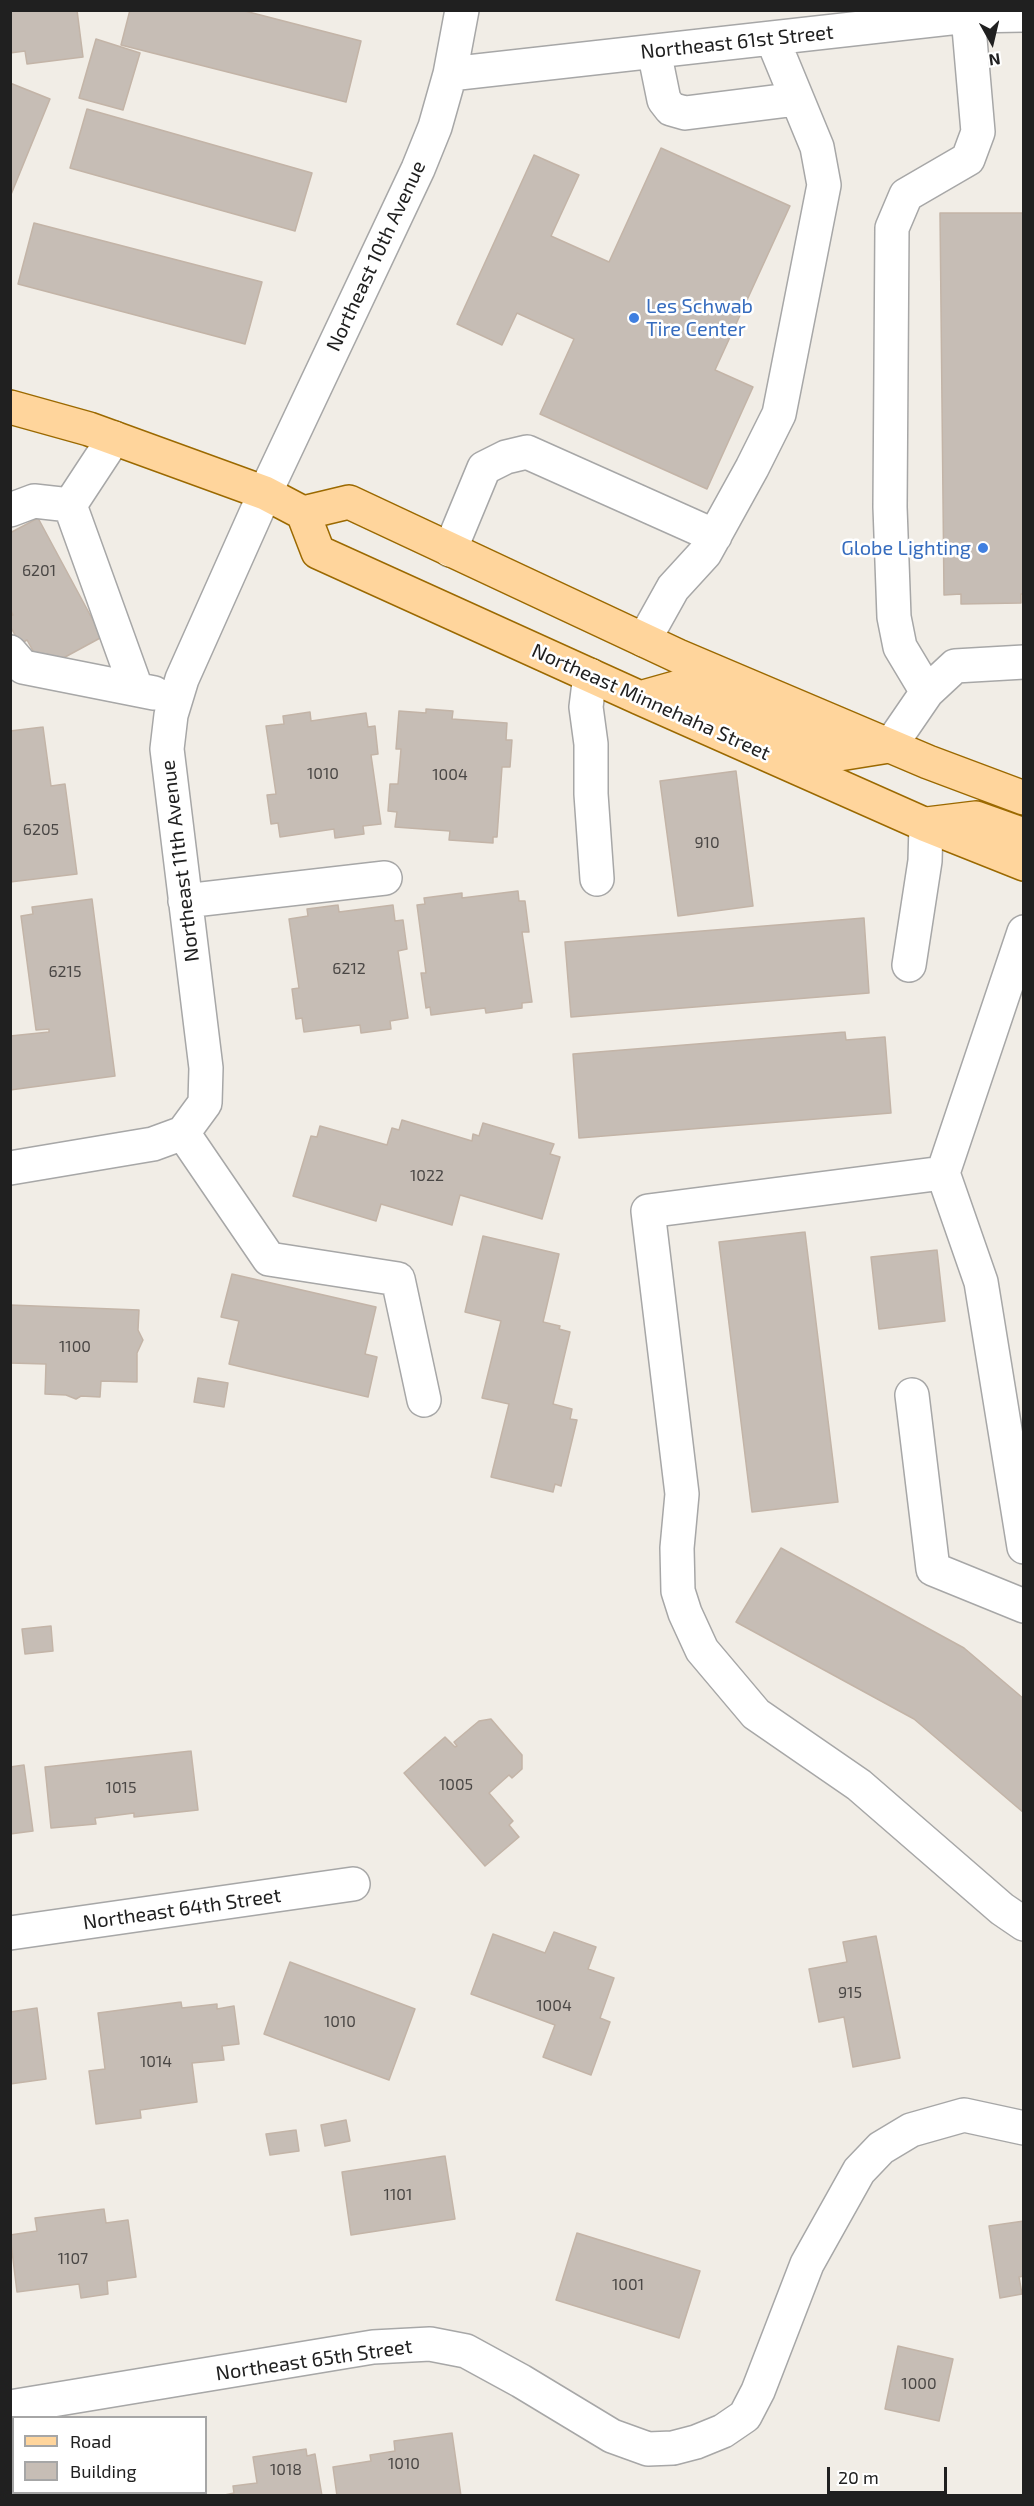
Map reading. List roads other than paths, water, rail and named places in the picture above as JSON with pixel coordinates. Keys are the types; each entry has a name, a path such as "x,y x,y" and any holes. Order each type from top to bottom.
{"main road":[{"path":"10,407 114,438 265,493 303,513 349,502 644,640 890,746 1023,798"},
{"name":"Northeast Minnehaha Street","path":"303,513 318,552 926,825 1023,864"},
{"path":"640,698 679,687 833,755 890,746"},
{"path":"926,825 976,818 1023,835"}],"street":[{"name":"Northeast 10th Avenue","path":"265,493 418,169 435,127 450,74 462,10"},
{"name":"Northeast 61st Street","path":"450,74 968,16 1023,15"},
{"path":"927,692 900,647 894,617 890,507 892,228 906,195 968,159 978,132 968,16"},
{"path":"644,640 673,588 705,553 779,414 824,185 817,147 772,38"},
{"path":"654,51 664,100 671,109 685,113 797,99"},
{"path":"70,505 114,438"},
{"path":"450,550 484,468 506,456 527,452 715,536"},
{"name":"Northeast 11th Avenue","path":"183,1133 205,1103 206,1068 167,749 182,679 265,493"},
{"path":"10,510 34,501 70,505"},
{"path":"70,505 136,688"},
{"path":"10,652 23,667 136,688 176,699"},
{"path":"890,746 927,692 955,666 1023,662"},
{"path":"590,675 585,707 591,744 591,794 597,879"},
{"path":"909,965 925,861 926,825"},
{"path":"185,901 385,878"},
{"path":"1023,932 1012,1000 943,1173 981,1282 1023,1547"},
{"path":"10,1168 153,1144 183,1133 269,1258 398,1279 424,1400"},
{"path":"943,1173 648,1210 682,1494 677,1548 678,1591 685,1613 702,1650 756,1714 859,1785 1002,1909 1023,1924"},
{"path":"912,1395 933,1569 1023,1606"},
{"name":"Northeast 64th Street","path":"10,1933 352,1884"},
{"name":"Northeast 65th Street","path":"10,2406 373,2347 430,2344 466,2351 621,2439 648,2449 673,2448 696,2442 723,2431 745,2415 758,2391 807,2264 859,2172 881,2148 911,2130 964,2115 1023,2128"}],"place":[{"name":"Les Schwab Tire Center","path":"634,318"},
{"name":"Globe Lighting","path":"983,548"}]}
